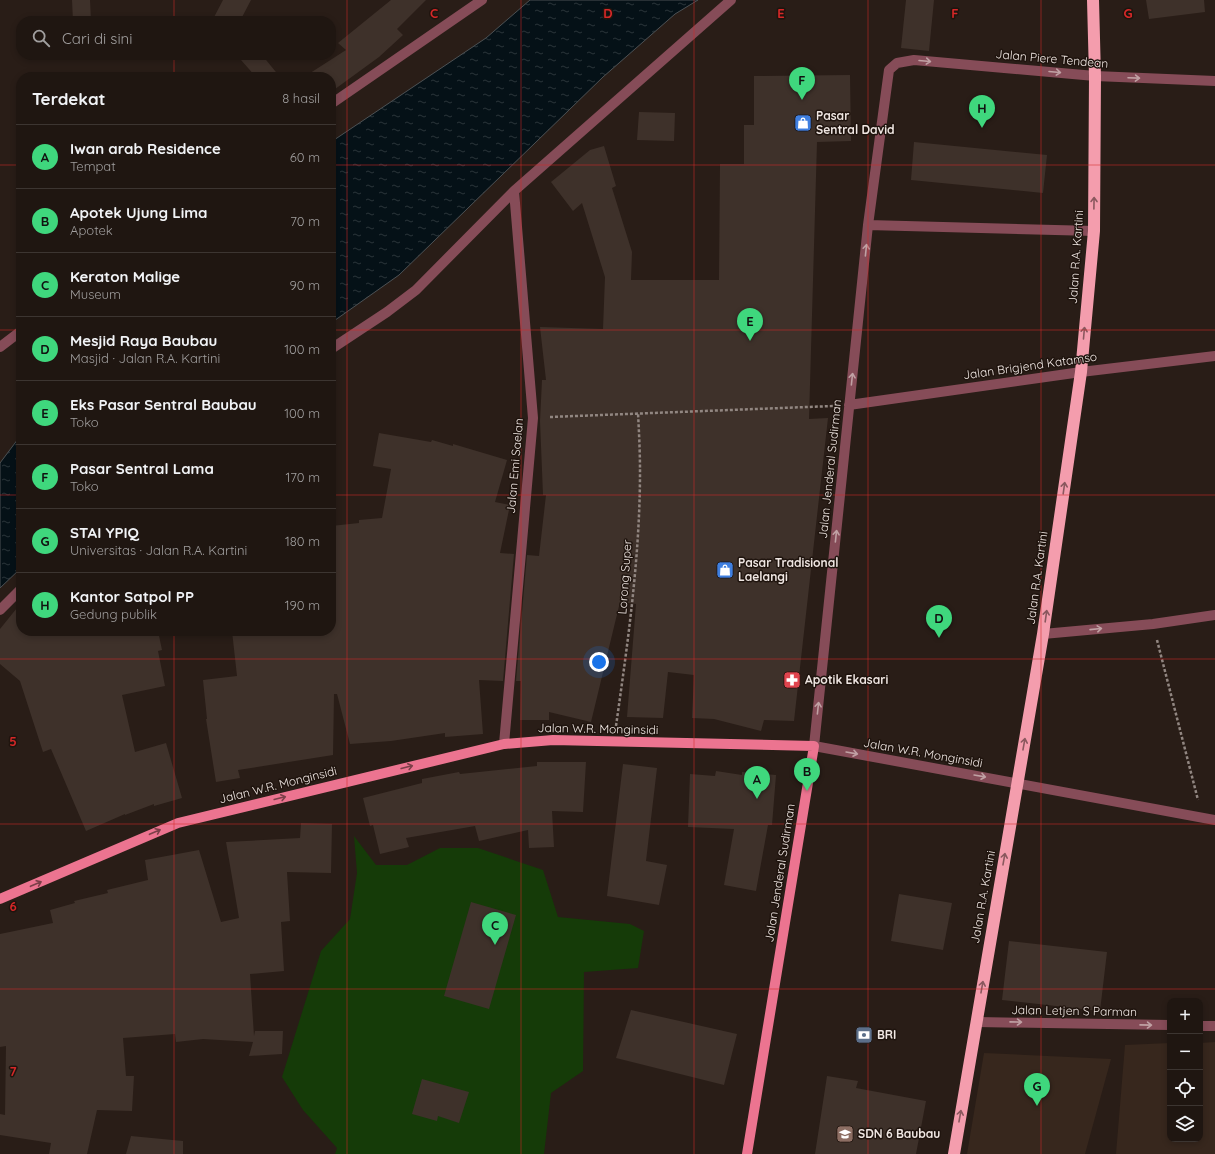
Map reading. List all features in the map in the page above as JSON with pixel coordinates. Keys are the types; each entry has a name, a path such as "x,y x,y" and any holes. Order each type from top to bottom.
{"highway":[{"name":"Jalan R.A. Kartini","path":"954,1154 1043,634 1081,372 1094,230 1095,76 1093,0"}],"main road":[{"name":"Jalan W.R. Monginsidi","path":"0,899 178,823 504,744 554,740 814,746"},
{"name":"Jalan Jenderal Sudirman","path":"747,1154 814,746"}],"street":[{"path":"336,101 482,0"},
{"path":"336,346 388,312 416,290 514,191 731,0"},
{"name":"Jalan Piere Tendean","path":"889,70 898,63 914,60 1095,76 1215,82"},
{"name":"Jalan Jenderal Sudirman","path":"814,746 868,225 889,70"},
{"name":"Jalan Emi Saelan","path":"504,744 533,418 514,191"},
{"path":"868,225 1094,230"},
{"path":"0,347 16,335"},
{"name":"Jalan Brigjend Katamso","path":"849,405 1081,372 1215,356"},
{"path":"0,610 16,594"},
{"path":"1043,634 1153,624 1215,615"},
{"name":"Jalan W.R. Monginsidi","path":"814,746 1215,820"},
{"name":"Jalan Letjen S Parman","path":"976,1022 1167,1026"},
{"path":"1203,1026 1215,1026"}],"path":[{"path":"533,418 849,405"},
{"name":"Lorong Super","path":"614,742 630,632 636,563 640,471 638,413"},
{"path":"1153,624 1202,818"}],"shaded area":[{"path":"1215,1042 1215,1154 1116,1154 1125,1045 1167,1043 1167,1142 1203,1142 1203,1043"},
{"path":"984,1053 1111,1059 1085,1154 967,1154"}],"green space":[{"path":"354,836 376,865 407,865 440,848 478,848 543,870 558,917 630,924 644,931 638,968 584,972 583,1071 551,1093 544,1154 335,1154 337,1148 303,1110 282,1077 321,951 350,919 357,873"}],"water":[{"path":"530,0 698,0 675,14 603,77 399,275 336,319 336,139 486,38"},
{"path":"16,442 16,573 0,588 0,463"}],"building":[{"path":"72,0 90,0 91,16 73,16"},
{"path":"223,0 251,0 243,16 215,16"},
{"path":"391,0 426,0 397,29 403,35 379,57 336,88 336,72 312,72 330,60 336,60 336,56 346,50 338,43"},
{"path":"906,0 934,0 929,51 901,48"},
{"path":"1146,0 1204,0 1205,12 1149,19"},
{"path":"241,60 266,60 276,72 252,72"},
{"path":"850,75 851,141 817,142 809,419 828,418 794,721 764,720 761,731 714,719 692,718 694,675 668,672 663,718 627,717 636,604 620,602 591,722 549,712 549,720 520,720 521,681 516,681 527,555 539,556 546,495 543,495 540,421 542,380 546,380 540,327 603,329 605,277 582,203 573,211 551,182 590,150 604,146 616,186 612,188 632,252 631,280 719,280 720,164 744,164 744,125 754,125 754,76"},
{"path":"639,112 675,113 674,141 637,140"},
{"path":"914,142 1047,155 1043,193 911,180"},
{"path":"379,433 431,442 432,440 453,446 453,444 507,460 495,502 510,505 500,553 514,554 503,681 479,680 483,734 445,737 445,733 391,741 350,744 337,694 334,694 333,755 238,770 240,778 216,782 206,719 203,680 237,676 233,636 336,636 336,525 359,523 359,520 382,518 391,469 373,466"},
{"path":"16,609 16,636 159,636 162,650 158,651 165,686 122,695 135,752 166,743 182,798 154,806 154,804 125,814 86,831 51,749 43,752 20,681 0,664 0,629"},
{"path":"537,762 586,762 583,812 552,811 554,847 529,848 528,830 479,841 475,826 406,838 409,847 380,854 373,825 370,826 363,798 422,783 422,779 459,772 460,774 537,766"},
{"path":"623,764 657,768 646,861 667,865 659,905 607,896"},
{"path":"716,771 742,775 742,772 776,775 772,825 768,825 756,891 724,885 734,829 688,827 690,774 715,776"},
{"path":"301,823 332,824 331,873 287,872 290,921 281,922 284,971 250,974 254,1036 255,1031 283,1031 282,1054 249,1056 253,1042 203,1039 176,1042 175,1034 123,1038 126,1076 134,1076 132,1111 97,1110 87,1154 49,1154 51,1143 0,1135 0,1114 5,1115 6,1046 0,1047 0,934 53,923 50,910 75,903 74,901 108,893 107,890 148,880 145,860 199,850 221,922 239,918 226,842 300,838"},
{"path":"899,894 952,903 943,950 891,941"},
{"path":"471,902 516,915 489,1009 444,996"},
{"path":"1009,941 1107,952 1100,1011 1002,1000"},
{"path":"631,1010 737,1034 724,1085 616,1058"},
{"path":"827,1076 858,1081 856,1088 926,1101 916,1154 815,1154"},
{"path":"422,1079 469,1092 459,1123 438,1116 437,1121 412,1114"},
{"path":"131,1136 183,1141 183,1154 126,1154"}],"place":[{"name":"Pasar Sentral Lama","path":"802,100"},
{"name":"Pasar Sentral David","path":"803,123"},
{"name":"Kantor Satpol PP","path":"982,128"},
{"name":"Eks Pasar Sentral Baubau","path":"750,341"},
{"name":"Pasar Tradisional Laelangi","path":"725,570"},
{"name":"Mesjid Raya Baubau","path":"939,638"},
{"name":"Apotik Ekasari","path":"792,680"},
{"name":"Apotek Ujung Lima","path":"807,791"},
{"name":"Iwan arab Residence","path":"757,799"},
{"name":"Keraton Malige","path":"495,945"},
{"name":"BRI","path":"864,1035"},
{"name":"STAI YPIQ","path":"1037,1106"},
{"name":"SDN 6 Baubau","path":"845,1134"}]}
